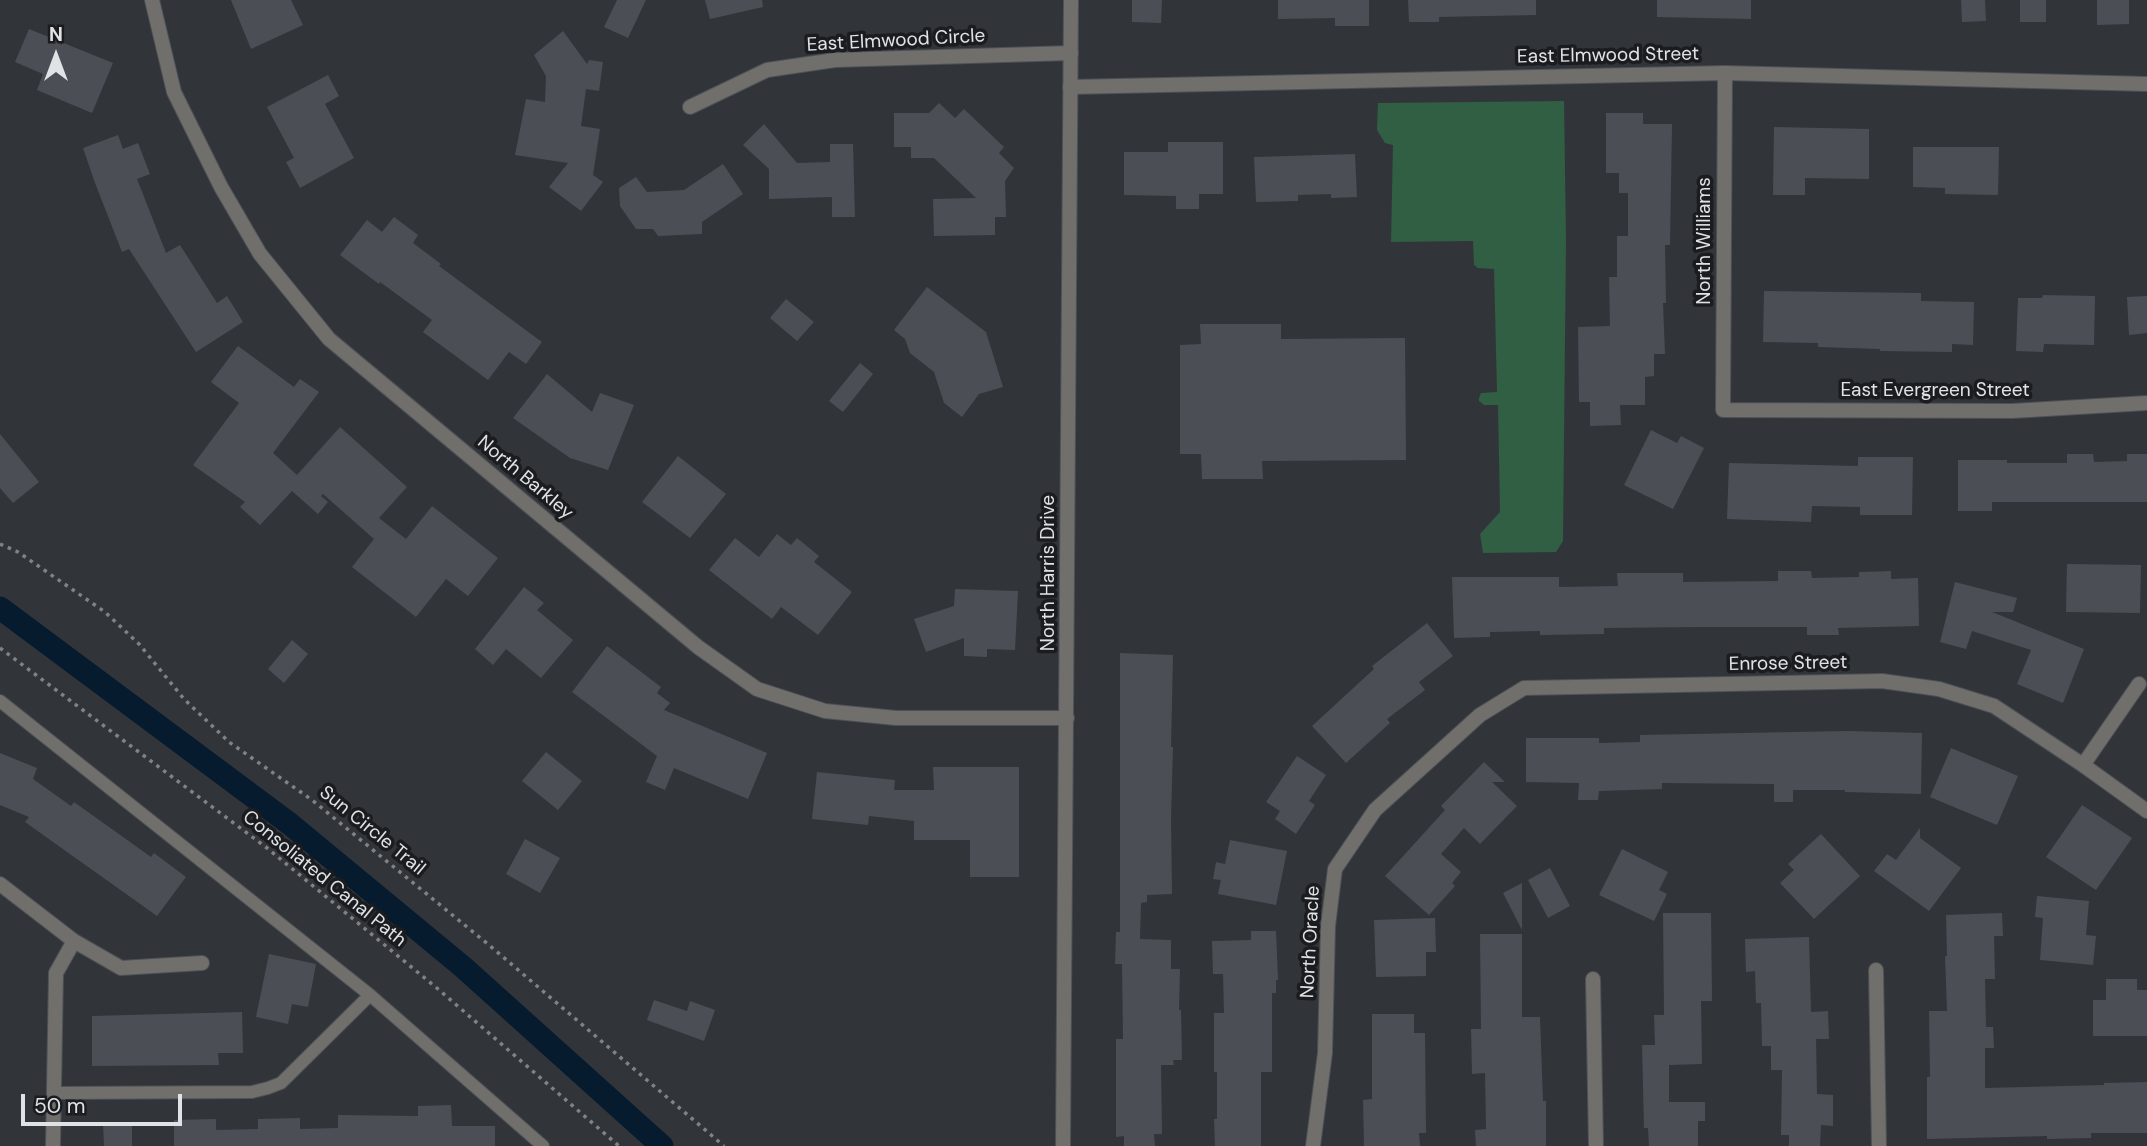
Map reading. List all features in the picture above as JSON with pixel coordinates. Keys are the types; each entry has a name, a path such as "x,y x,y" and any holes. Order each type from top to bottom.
{"street":[{"name":"North Barkley","path":"152,0 174,92 221,187 260,254 329,340 698,647 757,689 825,711 896,718 1067,718"},
{"name":"North Harris Drive","path":"1063,1146 1071,0"},
{"name":"East Elmwood Circle","path":"690,107 767,70 835,60 1071,53"},
{"name":"East Elmwood Street","path":"1070,87 1725,73 2147,84"},
{"name":"North Williams","path":"1723,410 1725,73"},
{"name":"East Evergreen Street","path":"1723,410 2012,411 2147,404"},
{"name":"Enrose Street","path":"1480,715 1524,688 1882,681 1939,689 1994,706 2147,811"},
{"path":"2083,765 2139,684"},
{"name":"North Oracle","path":"1313,1146 1325,1053 1328,926 1335,869 1375,810 1480,715"},
{"path":"0,884 74,941 121,968 202,963"},
{"path":"53,1146 56,973 74,941"},
{"path":"1876,970 1879,1146"},
{"path":"1593,979 1596,1146"}],"lane":[{"path":"0,701 370,995 543,1146"},
{"path":"54,1093 252,1092 268,1088 281,1083 370,995"}],"path":[{"name":"Sun Circle Trail","path":"0,544 18,552 105,612 139,644 184,699 229,741 312,800 489,945 724,1146"},
{"name":"Consoliated Canal Path","path":"0,648 267,848 438,989 619,1146"}],"green space":[{"path":"1564,101 1566,239 1563,541 1556,552 1483,553 1480,534 1500,512 1498,405 1484,405 1479,401 1481,393 1497,392 1494,269 1478,268 1474,265 1473,241 1391,242 1393,145 1385,143 1377,130 1378,103"}],"building":[{"path":"231,0 291,0 303,25 251,49"},
{"path":"617,0 646,0 628,38 604,27"},
{"path":"705,0 762,0 763,7 710,19"},
{"path":"1132,0 1162,0 1161,23 1132,22"},
{"path":"1278,0 1369,0 1369,26 1335,26 1335,18 1278,19"},
{"path":"1408,0 1536,0 1536,15 1439,17 1439,22 1409,22"},
{"path":"1657,0 1751,0 1751,19 1657,17"},
{"path":"1961,0 1985,0 1986,21 1962,22"},
{"path":"2020,0 2046,0 2046,22 2020,22"},
{"path":"2097,0 2129,0 2129,24 2097,25"},
{"path":"29,29 113,63 92,113 37,90 43,74 15,62"},
{"path":"563,31 587,64 589,60 603,62 599,91 586,89 581,126 600,129 593,175 603,182 581,211 549,187 568,163 515,155 526,99 545,102 546,76 534,55"},
{"path":"328,75 339,96 325,104 354,158 300,188 286,162 294,158 267,107"},
{"path":"939,103 955,118 964,109 1004,147 999,153 1014,168 1005,181 1006,217 995,217 995,235 934,236 933,199 976,198 934,158 911,158 911,147 894,147 894,113 929,113"},
{"path":"1606,113 1643,113 1643,124 1672,124 1670,245 1665,245 1666,303 1663,303 1665,354 1654,354 1654,376 1645,377 1645,405 1620,405 1621,425 1590,426 1590,402 1579,402 1578,327 1610,326 1609,277 1617,277 1617,236 1628,236 1628,193 1619,193 1619,173 1606,173"},
{"path":"764,124 797,163 830,162 830,144 853,144 855,217 832,217 832,197 769,199 769,169 743,145"},
{"path":"1774,127 1869,129 1869,179 1805,178 1805,195 1773,195"},
{"path":"118,135 123,149 138,143 150,174 137,179 166,253 180,245 217,303 227,296 243,322 196,352 129,249 122,252 95,183 83,148"},
{"path":"1168,142 1223,142 1223,194 1199,194 1199,209 1176,209 1176,196 1124,195 1124,152 1168,152"},
{"path":"1913,147 1999,147 1998,195 1945,194 1945,188 1913,187"},
{"path":"1355,154 1357,197 1331,198 1331,194 1298,195 1298,201 1256,202 1254,157"},
{"path":"723,164 743,194 702,222 702,234 658,236 653,229 636,229 620,206 619,188 636,177 647,192 684,190"},
{"path":"394,217 418,235 413,243 441,264 439,266 542,342 526,364 509,352 488,380 423,332 432,320 340,255 367,220 382,232"},
{"path":"927,287 986,332 1003,387 979,394 962,417 944,403 934,372 910,353 905,339 894,330"},
{"path":"1764,291 1921,293 1921,301 1974,302 1973,345 1952,344 1952,352 1880,351 1818,347 1818,343 1763,342"},
{"path":"2043,295 2095,296 2094,345 2044,344 2043,352 2016,351 2018,298 2042,298"},
{"path":"2147,296 2147,333 2129,335 2127,297"},
{"path":"786,299 814,322 797,341 770,318"},
{"path":"1200,324 1281,324 1281,339 1405,338 1406,460 1262,461 1263,479 1202,479 1201,454 1180,454 1180,345 1201,344"},
{"path":"238,346 294,387 300,379 319,392 273,453 297,475 340,427 407,487 379,518 406,539 432,506 498,558 468,596 446,579 416,617 352,567 374,539 323,494 321,496 328,502 318,514 292,491 260,525 240,507 245,502 193,465 239,403 211,382"},
{"path":"860,363 873,374 843,412 829,401"},
{"path":"547,374 592,412 600,393 634,405 608,470 570,458 513,418"},
{"path":"1651,430 1677,443 1681,436 1704,448 1673,509 1624,485"},
{"path":"0,434 39,482 13,503 0,488"},
{"path":"2067,454 2093,454 2094,462 2127,461 2127,454 2147,454 2147,502 1992,502 1992,511 1958,511 1958,460 2067,463"},
{"path":"678,456 726,494 690,538 642,502"},
{"path":"1858,457 1913,457 1912,515 1860,515 1860,507 1812,506 1811,522 1727,519 1729,463 1858,466"},
{"path":"777,534 791,545 797,538 819,556 814,562 852,592 818,635 781,607 772,619 709,570 735,538 759,557"},
{"path":"2067,564 2141,565 2140,613 2066,612"},
{"path":"1778,571 1811,571 1812,578 1859,577 1859,572 1891,571 1891,579 1918,578 1919,626 1838,628 1839,635 1807,635 1807,627 1698,627 1604,628 1604,634 1540,635 1540,631 1490,632 1490,637 1454,638 1452,577 1559,577 1559,587 1618,586 1617,573 1683,573 1683,582 1778,581"},
{"path":"1955,582 2017,598 2013,612 1992,612 2084,649 2063,703 2017,684 2031,650 1972,631 1966,649 1940,642"},
{"path":"524,587 544,603 537,610 573,640 541,678 506,649 493,665 475,649"},
{"path":"955,589 1018,591 1015,650 987,649 987,657 964,656 964,638 926,652 914,619 954,606"},
{"path":"1427,623 1453,656 1419,682 1425,690 1387,719 1390,723 1346,763 1312,726 1374,669 1372,666"},
{"path":"292,640 308,654 284,683 268,669"},
{"path":"607,646 661,687 657,693 670,703 664,710 767,753 748,799 674,768 665,790 646,782 657,756 572,692"},
{"path":"1120,653 1173,655 1172,894 1147,895 1147,902 1141,903 1140,939 1171,940 1171,969 1180,969 1182,1060 1173,1060 1174,1065 1161,1065 1162,1134 1154,1134 1155,1146 1124,1146 1124,1136 1116,1137 1116,1039 1123,1039 1122,964 1115,964 1116,932 1120,932"},
{"path":"1847,731 1922,733 1921,794 1793,790 1793,802 1774,802 1774,784 1662,783 1662,789 1599,791 1598,800 1578,800 1579,783 1526,782 1526,738 1599,738 1599,743 1640,742 1640,735"},
{"path":"1951,748 2018,776 1997,825 1930,797"},
{"path":"546,752 582,781 558,810 522,781"},
{"path":"0,753 37,768 33,779 71,806 74,802 151,857 154,853 186,877 157,916 25,822 29,817 0,805"},
{"path":"1297,756 1326,775 1309,801 1315,805 1296,834 1275,819 1280,811 1266,802"},
{"path":"1484,762 1505,782 1492,782 1517,806 1480,844 1464,828 1441,854 1461,872 1452,883 1455,886 1429,915 1385,876 1445,810 1441,806"},
{"path":"933,767 1019,767 1019,877 970,877 970,840 914,840 914,821 869,816 868,825 812,819 817,772 895,780 894,790 934,790"},
{"path":"2082,805 2132,838 2096,890 2046,857"},
{"path":"1920,828 1920,838 1961,868 1929,911 1874,871 1887,854 1896,860"},
{"path":"1821,834 1860,876 1814,919 1780,883 1794,870 1788,864"},
{"path":"525,839 560,858 540,893 506,874"},
{"path":"1230,840 1287,851 1276,905 1218,894 1221,880 1213,879 1216,862 1225,864"},
{"path":"1622,849 1668,872 1659,890 1667,894 1654,921 1599,895"},
{"path":"1550,868 1570,906 1548,918 1528,880"},
{"path":"1522,883 1522,930 1503,893"},
{"path":"2037,896 2089,901 2086,935 2096,936 2093,965 2040,960 2043,918 2035,917"},
{"path":"1663,913 1711,913 1712,1001 1701,1001 1702,1064 1669,1065 1669,1102 1705,1102 1705,1121 1698,1121 1698,1146 1649,1146 1648,1128 1644,1128 1642,1045 1655,1045 1654,1015 1664,1015"},
{"path":"2002,913 2003,936 1994,936 1995,979 1985,979 1986,1027 1993,1027 1994,1048 1985,1048 1985,1088 2147,1082 2147,1133 2091,1133 2091,1138 2047,1139 2047,1136 1927,1139 1929,1011 1947,1011 1946,915"},
{"path":"1435,918 1436,952 1426,952 1426,976 1376,977 1374,920"},
{"path":"1251,931 1276,931 1278,980 1276,993 1272,993 1272,1072 1261,1072 1261,1146 1215,1146 1217,1072 1214,1072 1214,1013 1224,1013 1223,974 1213,974 1212,941 1251,940"},
{"path":"1480,934 1522,934 1522,1017 1540,1017 1546,1146 1476,1146 1475,1130 1486,1129 1485,1073 1472,1074 1471,1029 1481,1029"},
{"path":"1809,937 1811,1012 1828,1011 1829,1039 1816,1039 1817,1094 1833,1095 1833,1126 1821,1125 1820,1146 1789,1146 1789,1135 1781,1135 1782,1070 1771,1070 1771,1046 1762,1046 1761,1003 1756,1003 1755,971 1746,972 1745,939"},
{"path":"269,954 316,964 308,1007 292,1004 288,1024 256,1017"},
{"path":"2106,979 2137,979 2137,990 2147,990 2147,1036 2093,1036 2093,1000 2106,1000"},
{"path":"654,1000 687,1011 690,1001 715,1010 704,1041 647,1020"},
{"path":"242,1012 243,1053 218,1053 219,1065 92,1066 92,1016"},
{"path":"1372,1014 1414,1014 1414,1033 1425,1033 1426,1133 1419,1133 1420,1146 1364,1146 1363,1100 1372,1099"},
{"path":"451,1105 452,1126 495,1126 495,1146 174,1146 174,1120 216,1119 216,1130 258,1129 258,1119 300,1118 300,1129 338,1128 338,1115 418,1116 418,1106"},
{"path":"132,1122 132,1146 104,1146 103,1123"}],"waterway":[{"path":"0,608 290,824 463,967 662,1146"}]}
